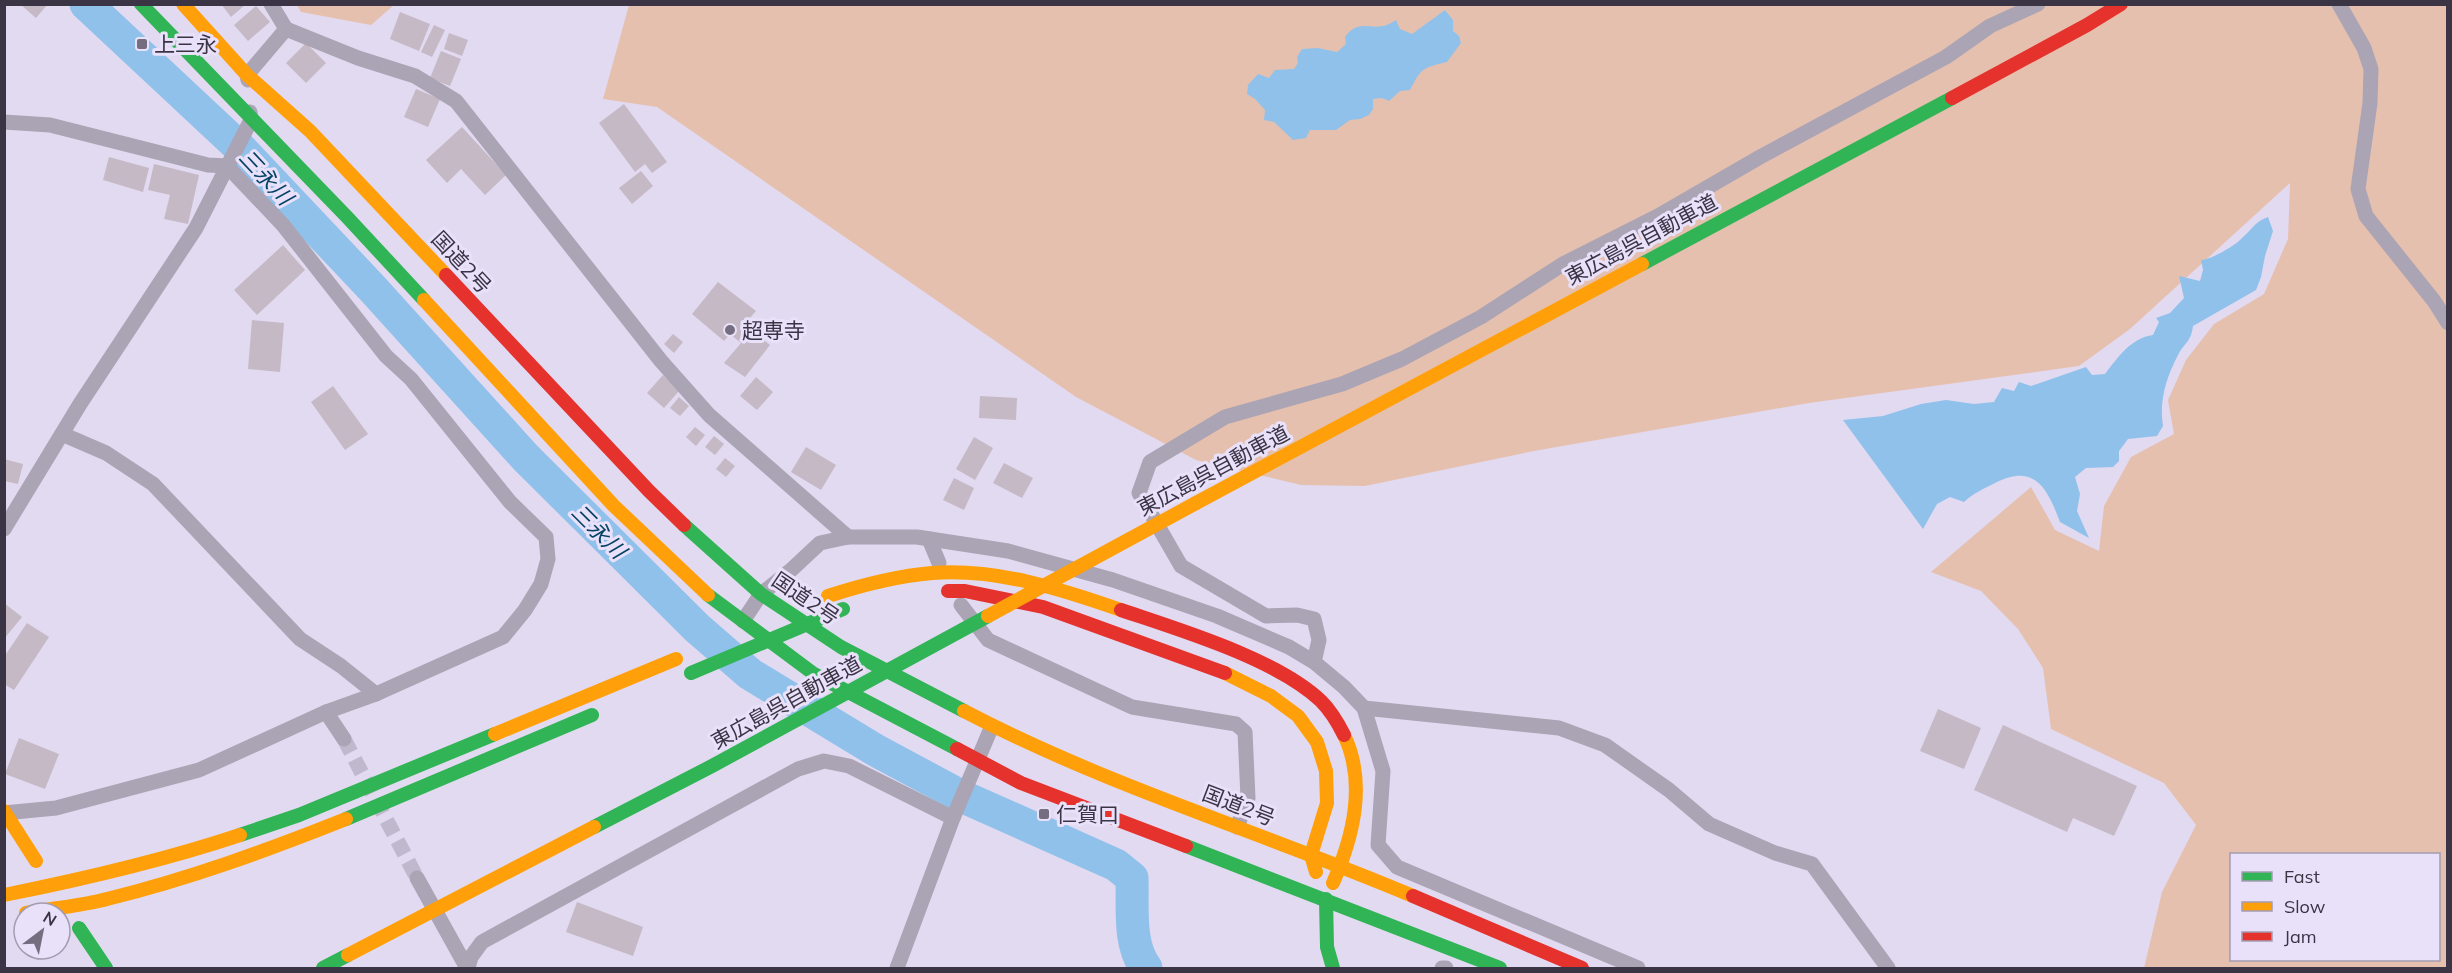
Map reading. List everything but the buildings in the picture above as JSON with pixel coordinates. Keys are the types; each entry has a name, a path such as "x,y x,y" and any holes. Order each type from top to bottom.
{"main road":[{"path":"141,4 250,120 347,217 614,506 742,626 814,674 1021,783 1326,899 1500,969"},
{"name":"国道2号","path":"183,4 248,75 310,131 649,490 692,533 761,594 842,647 992,726 1120,782 1342,866 1470,923 1582,969"},
{"name":"東広島呉自動車道","path":"325,969 712,766 1196,503 2087,25 2121,4"},
{"path":"742,626 768,621 873,582 917,573 969,573 1018,579 1137,615 1251,658 1316,696 1338,722 1350,748 1356,776 1358,802 1342,866 1326,899"},
{"path":"929,592 965,591 1042,607 1240,679 1271,696 1298,716 1317,742 1326,771 1327,802 1311,855 1326,899 1327,947 1333,969"},
{"path":"685,675 860,604"},
{"path":"4,895 89,878 200,848 299,815 681,657"},
{"path":"72,905 106,899 213,868 309,834 603,710"},
{"path":"5,812 36,861"},
{"path":"79,928 106,969"}],"street":[{"path":"271,4 286,29 358,58 415,76 456,102 661,361 709,415 848,537"},
{"path":"1314,662 1320,640 1314,619 1297,615 1266,616 1181,566 1139,493 1150,462 1226,417 1342,384 1402,359 1481,317 1563,264 1658,216 1760,157 1946,57 1990,26 2038,4"},
{"path":"2339,4 2364,48 2371,69 2370,103 2358,189 2366,216 2434,301 2448,323"},
{"path":"4,529 62,434 196,228 250,120 248,75 286,29"},
{"path":"4,122 50,125 208,165 227,166 283,225 386,356 411,379 510,502 546,537 548,559 542,584 503,637 376,694 326,712 199,770 56,808 5,812"},
{"path":"62,434 106,453 153,484 300,639 341,666 376,694"},
{"path":"742,626 761,594 820,543 848,537 928,539 1008,551 1113,580 1217,616 1289,647 1314,662 1344,687 1364,708 1383,771 1378,845 1397,867 1638,969"},
{"path":"928,539 939,563"},
{"path":"961,605 988,640 1132,707 1236,724 1245,732 1248,798 1237,826"},
{"path":"1364,708 1560,728 1605,745 1669,790 1709,824 1775,854 1812,864 1882,965"},
{"path":"326,712 344,739"},
{"path":"897,969 953,818 992,726"},
{"path":"467,969 471,957 482,942 798,769 825,761 849,766 953,818"},
{"path":"417,878 467,969"},
{"path":"1470,923 1478,903"}],"shaded area":[{"path":"297,5 394,5 371,25 301,12"},
{"path":"629,5 2447,5 2447,968 2144,968 2162,892 2196,825 2164,783 2051,729 2043,668 2018,629 1981,591 1931,572 2031,487 2055,530 2099,551 2104,506 2131,457 2174,434 2168,400 2186,360 2214,324 2264,294 2288,239 2290,183 2130,329 2079,366 1809,403 1534,451 1365,486 1301,485 1196,460 1076,397 657,107 603,99"}],"water":[{"path":"1445,10 1453,20 1453,31 1459,36 1461,43 1447,62 1424,70 1410,90 1400,91 1389,101 1382,98 1373,99 1373,109 1369,115 1350,120 1336,130 1310,130 1306,138 1293,140 1274,122 1264,120 1265,110 1247,94 1248,85 1258,74 1269,78 1275,70 1294,69 1302,49 1318,48 1337,52 1346,44 1345,37 1357,27 1381,26 1396,20 1400,29 1412,34"},
{"path":"2268,217 2273,231 2256,290 2193,326 2189,339 2178,355 2167,381 2162,408 2163,426 2157,436 2128,439 2119,451 2119,461 2113,467 2086,468 2075,477 2080,494 2077,511 2089,538 2060,522 2050,499 2038,482 2020,476 1995,483 1964,502 1950,497 1937,504 1923,529 1843,420 1883,416 1921,404 1946,400 1974,404 1994,402 2002,388 2014,391 2019,382 2031,386 2086,367 2092,375 2105,374 2132,344 2153,335 2159,322 2156,318 2170,313 2184,298 2179,276 2200,281 2203,270 2201,260 2210,258 2239,241 2257,223"}],"waterway":[{"name":"三永川","path":"86,4 238,146 372,288 526,458 697,628 750,674 877,751 959,795 1116,865 1132,878 1134,937 1136,948 1146,968"}],"tunnel":[{"path":"344,739 417,878"}],"traffic: fast":[{"path":"141,4 424,300"},
{"path":"1642,264 1952,98"},
{"path":"684,525 761,594 841,647 964,711"},
{"path":"708,595 814,674 957,749"},
{"path":"691,673 843,609"},
{"path":"594,827 712,766 988,616"},
{"path":"346,819 592,715"},
{"path":"240,835 299,815 495,734"},
{"path":"1186,846 1500,968"},
{"path":"1326,899 1327,947 1333,968"},
{"path":"79,928 106,968"},
{"path":"323,968 348,955"}],"traffic: slow":[{"path":"183,4 247,75 310,131 446,275"},
{"path":"1196,503 1642,264"},
{"path":"424,300 614,506 708,595"},
{"path":"988,616 1196,503"},
{"path":"828,596 892,579 919,574 956,572 1028,582 1121,610"},
{"path":"495,734 676,659"},
{"path":"1225,673 1271,696 1298,716 1317,742 1326,771 1327,803 1311,855 1316,872"},
{"path":"964,711 1074,763 1413,896"},
{"path":"1333,883 1346,847 1355,810 1355,772 1344,735"},
{"path":"4,811 36,861"},
{"path":"72,906 138,891 198,873 346,819"},
{"path":"348,955 594,827"},
{"path":"4,895 123,869 240,835"}],"traffic: jam":[{"path":"1952,98 2087,25 2121,4"},
{"path":"446,275 649,491 684,525"},
{"path":"948,591 965,591 1043,607 1225,673"},
{"path":"1121,610 1227,647 1279,672 1321,701 1334,717 1344,735"},
{"path":"957,749 1021,783 1186,846"},
{"path":"1413,896 1582,968"}],"place":[{"name":"上三永","path":"142,44"},
{"name":"超専寺","path":"730,330"},
{"name":"仁賀口","path":"1044,814"}]}
